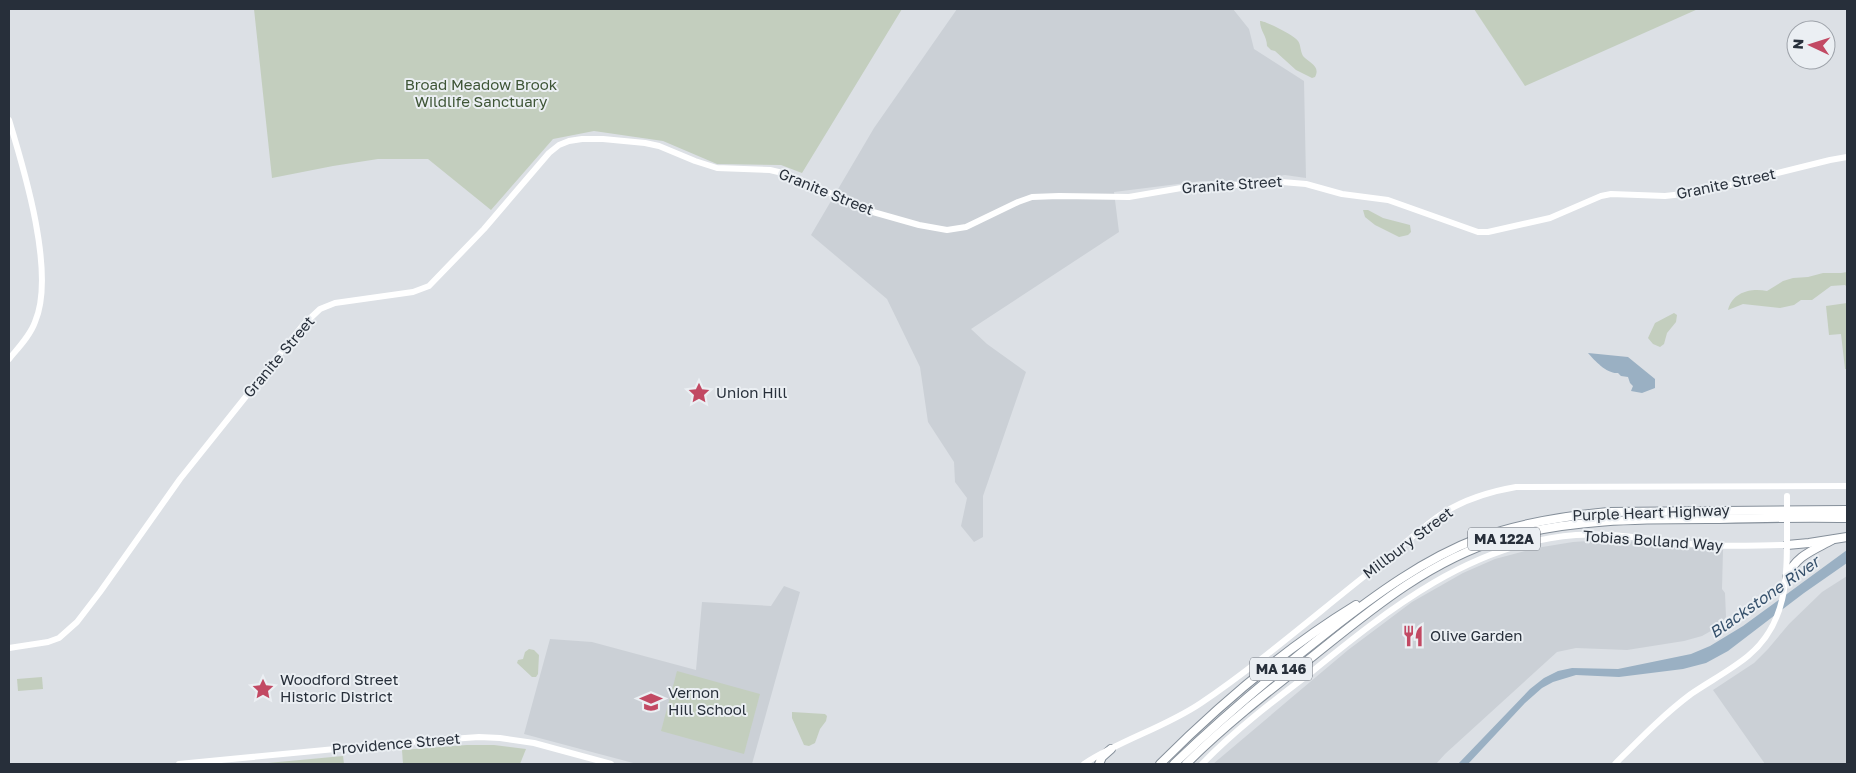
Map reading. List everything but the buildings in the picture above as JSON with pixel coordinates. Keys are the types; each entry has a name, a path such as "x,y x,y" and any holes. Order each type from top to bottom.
{"highway":[{"name":"Purple Heart Highway","path":"1174,764 1221,719 1274,674 1395,583 1442,554 1478,538 1511,527 1573,515 1644,511 1847,510"},
{"name":"Purple Heart Highway","path":"1186,764 1221,731 1352,625 1395,593 1430,570 1483,546 1527,532 1588,523 1686,519 1847,518"},
{"path":"1787,544 1832,540 1847,536"},
{"path":"1787,577 1792,566 1802,556 1832,540"},
{"name":"MA 122A","path":"1160,764 1224,704 1279,658 1330,622 1395,583"},
{"name":"MA 122A","path":"1192,764 1221,731"},
{"path":"1099,764 1111,748"}],"street":[{"path":"9,120 29,197 41,258 38,316 29,334 9,359"},
{"name":"Granite Street","path":"9,648 48,642 59,638 77,622 180,479 314,313 335,302 413,292 428,286 484,229 550,153 559,145 569,141 603,139 645,143 659,146 718,168 777,171 808,182 873,212 919,225 947,230 966,227 1032,197 1130,197 1194,187 1288,182 1306,184 1342,194 1388,200 1478,232 1488,232 1550,218 1600,196 1611,194 1665,196 1701,192 1847,157"},
{"path":"1615,764 1678,704 1742,661 1762,641 1773,625 1780,608 1787,577 1787,486"},
{"name":"Millbury Street","path":"1084,764 1111,748 1167,723 1200,704 1283,641 1436,518 1483,494 1516,487 1847,486"},
{"name":"Tobias Bolland Way","path":"1202,764 1267,706 1401,603 1457,569 1486,556 1538,540 1594,534 1726,546 1787,544"},
{"name":"Providence Street","path":"179,764 479,737 534,743 610,764"}],"shaded area":[{"path":"957,9 1233,9 1249,29 1254,49 1304,81 1306,178 1285,175 1248,181 1202,181 1114,192 1119,232 971,329 987,344 1026,372 983,496 983,537 974,542 961,526 967,498 955,482 954,462 928,422 920,367 887,299 811,235 874,128"},
{"path":"1604,540 1723,550 1722,589 1725,593 1726,617 1718,627 1702,636 1684,641 1627,650 1576,648 1557,652 1436,764 1213,764 1348,650 1412,602 1463,573 1495,559 1536,548 1573,542"},
{"path":"1847,576 1847,764 1765,764 1713,690 1754,663 1789,624 1822,592"},
{"name":"Vernon Hill School","path":"784,586 800,592 752,764 637,764 524,734 550,639 592,642 696,670 702,602 771,606"}],"green space":[{"name":"Broad Meadow Brook Wildlife Sanctuary","path":"254,9 902,9 802,173 781,165 717,164 663,141 594,131 553,139 491,210 428,159 378,159 272,178"},
{"path":"1474,9 1698,9 1525,86"},
{"path":"1260,21 1268,23 1295,38 1299,43 1303,56 1314,65 1316,70 1315,77 1312,78 1296,70 1267,46"},
{"path":"1363,210 1368,210 1383,218 1410,225 1411,232 1408,235 1399,237 1375,225 1365,217"},
{"path":"1847,272 1847,287 1845,285 1831,286 1812,300 1801,300 1794,305 1780,308 1743,304 1728,310 1734,299 1744,292 1755,290 1767,291 1783,281 1793,278 1823,273"},
{"path":"1847,303 1847,369 1845,369 1841,334 1829,335 1826,306"},
{"path":"1674,313 1677,315 1676,322 1667,333 1664,344 1660,347 1653,344 1648,338 1655,323"},
{"path":"529,649 534,650 539,655 538,674 536,677 532,677 517,663 518,660 523,659 525,652"},
{"path":"677,671 760,694 744,754 661,731"},
{"path":"42,677 43,689 18,691 17,679"},
{"path":"792,712 825,714 827,716 815,743 809,746 804,745 792,718"},
{"path":"494,745 526,749 520,764 403,764 402,750"},
{"path":"343,756 344,764 257,764"}],"water":[{"path":"1588,353 1628,357 1655,379 1655,388 1642,393 1631,391 1633,386 1628,377 1606,369"},
{"path":"1847,550 1847,563 1728,651 1706,663 1683,669 1619,677 1576,675 1553,682 1542,688 1525,703 1468,764 1458,764 1530,689 1544,678 1558,671 1572,668 1618,669 1691,654 1710,646 1743,626"}],"place":[{"name":"Union Hill","path":"699,393"},
{"name":"Olive Garden","path":"1413,636"},
{"name":"Woodford Street Historic District","path":"263,689"},
{"name":"Vernon Hill School","path":"651,702"}],"water label":[{"name":"Blackstone River","path":"1764,597"}]}
